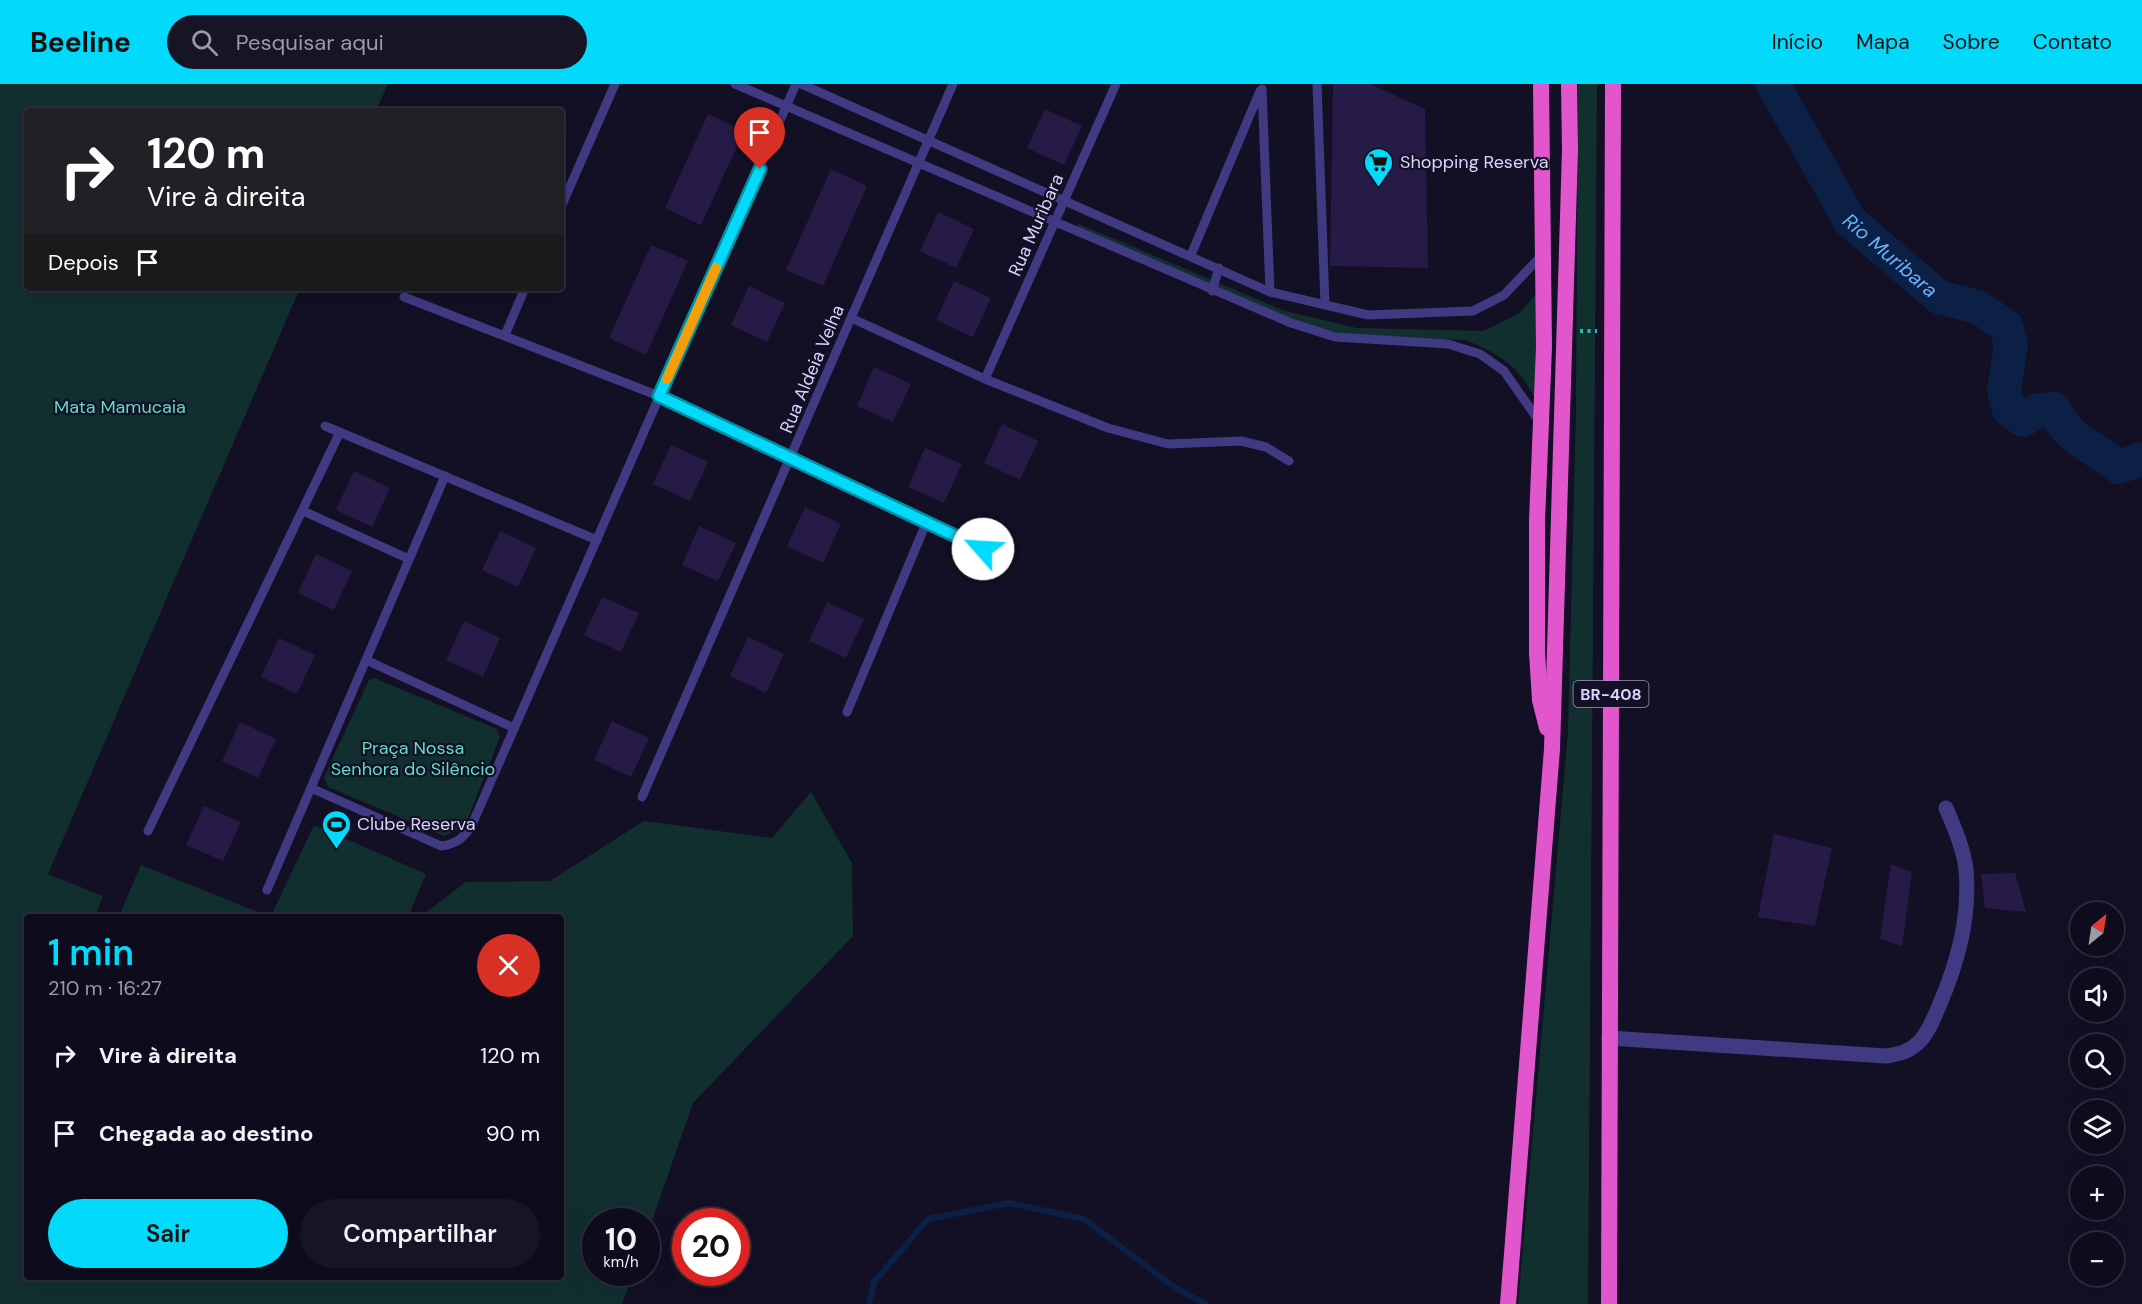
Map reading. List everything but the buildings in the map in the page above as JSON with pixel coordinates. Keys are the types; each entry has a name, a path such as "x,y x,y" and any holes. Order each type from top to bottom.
{"highway":[{"path":"1541,84 1541,256 1544,347 1540,422 1537,653 1540,700 1552,749"},
{"name":"BR-408","path":"1508,1304 1552,749 1570,150 1569,84"},
{"name":"BR-408","path":"1609,1304 1613,84"}],"street":[{"path":"1609,1038 1886,1056 1906,1053 1920,1041 1933,1020 1954,971 1963,938 1966,868 1958,835 1946,808"}],"lane":[{"path":"564,200 615,84"},
{"path":"735,84 1291,323 1335,337 1448,344 1480,354 1504,371 1540,422"},
{"path":"311,788 441,846 453,845 462,839 471,827 796,84"},
{"path":"801,84 1066,199 1270,292 1368,315 1473,311 1504,295 1541,256"},
{"name":"Rua Aldeia Velha","path":"642,797 792,458 953,84"},
{"name":"Rua Muribara","path":"985,379 1116,84"},
{"path":"1317,84 1325,304"},
{"path":"1191,255 1263,86"},
{"path":"1263,86 1270,292"},
{"path":"1212,291 1219,268"},
{"path":"505,335 524,291"},
{"path":"404,297 659,396 1002,558"},
{"path":"851,318 985,379 1107,428 1168,444 1241,441 1266,447 1289,461"},
{"path":"325,426 597,540"},
{"path":"148,831 340,432"},
{"path":"267,890 445,476"},
{"path":"303,511 409,559"},
{"path":"847,711 927,521"},
{"path":"366,660 514,728"}],"green space":[{"name":"Mata Mamucaia","path":"0,84 388,84 377,108 24,108 24,291 299,291 48,874 103,896 96,914 24,914 24,1280 564,1280 564,914 424,914 466,882 550,881 644,821 772,838 811,792 852,863 853,936 693,1103 656,1208 582,1208 582,1286 629,1286 622,1304 0,1304"},
{"path":"1578,84 1597,84 1588,1304 1518,1304 1568,732 1576,412"},
{"path":"1079,224 1285,311 1357,328 1484,331 1520,313 1539,291 1542,414 1529,387 1513,368 1480,346 1465,340 1345,335 1303,325 1076,229"},
{"name":"Praça Nossa Senhora do Silêncio","path":"374,678 497,729 500,737 465,826 444,836 328,787 324,777 369,680"},
{"name":"Clube Reserva","path":"314,825 426,874 409,914 272,914"},
{"path":"141,865 263,914 120,914"}],"waterway":[{"name":"Rio Muribara","path":"1773,84 1850,221 1939,297 1978,307 2006,326 2011,345 2004,390 2009,410 2023,420 2039,410 2054,409 2066,428 2119,467 2142,459"},
{"path":"869,1304 874,1282 928,1219 1009,1203 1084,1219 1177,1289 1206,1304"}],"slow traffic":[{"path":"667,379 716,268"}],"place":[{"name":"Shopping Reserva","path":"1379,188"},
{"name":"Clube Reserva","path":"336,850"}],"route":[{"path":"760,169 659,396 983,549"}]}
